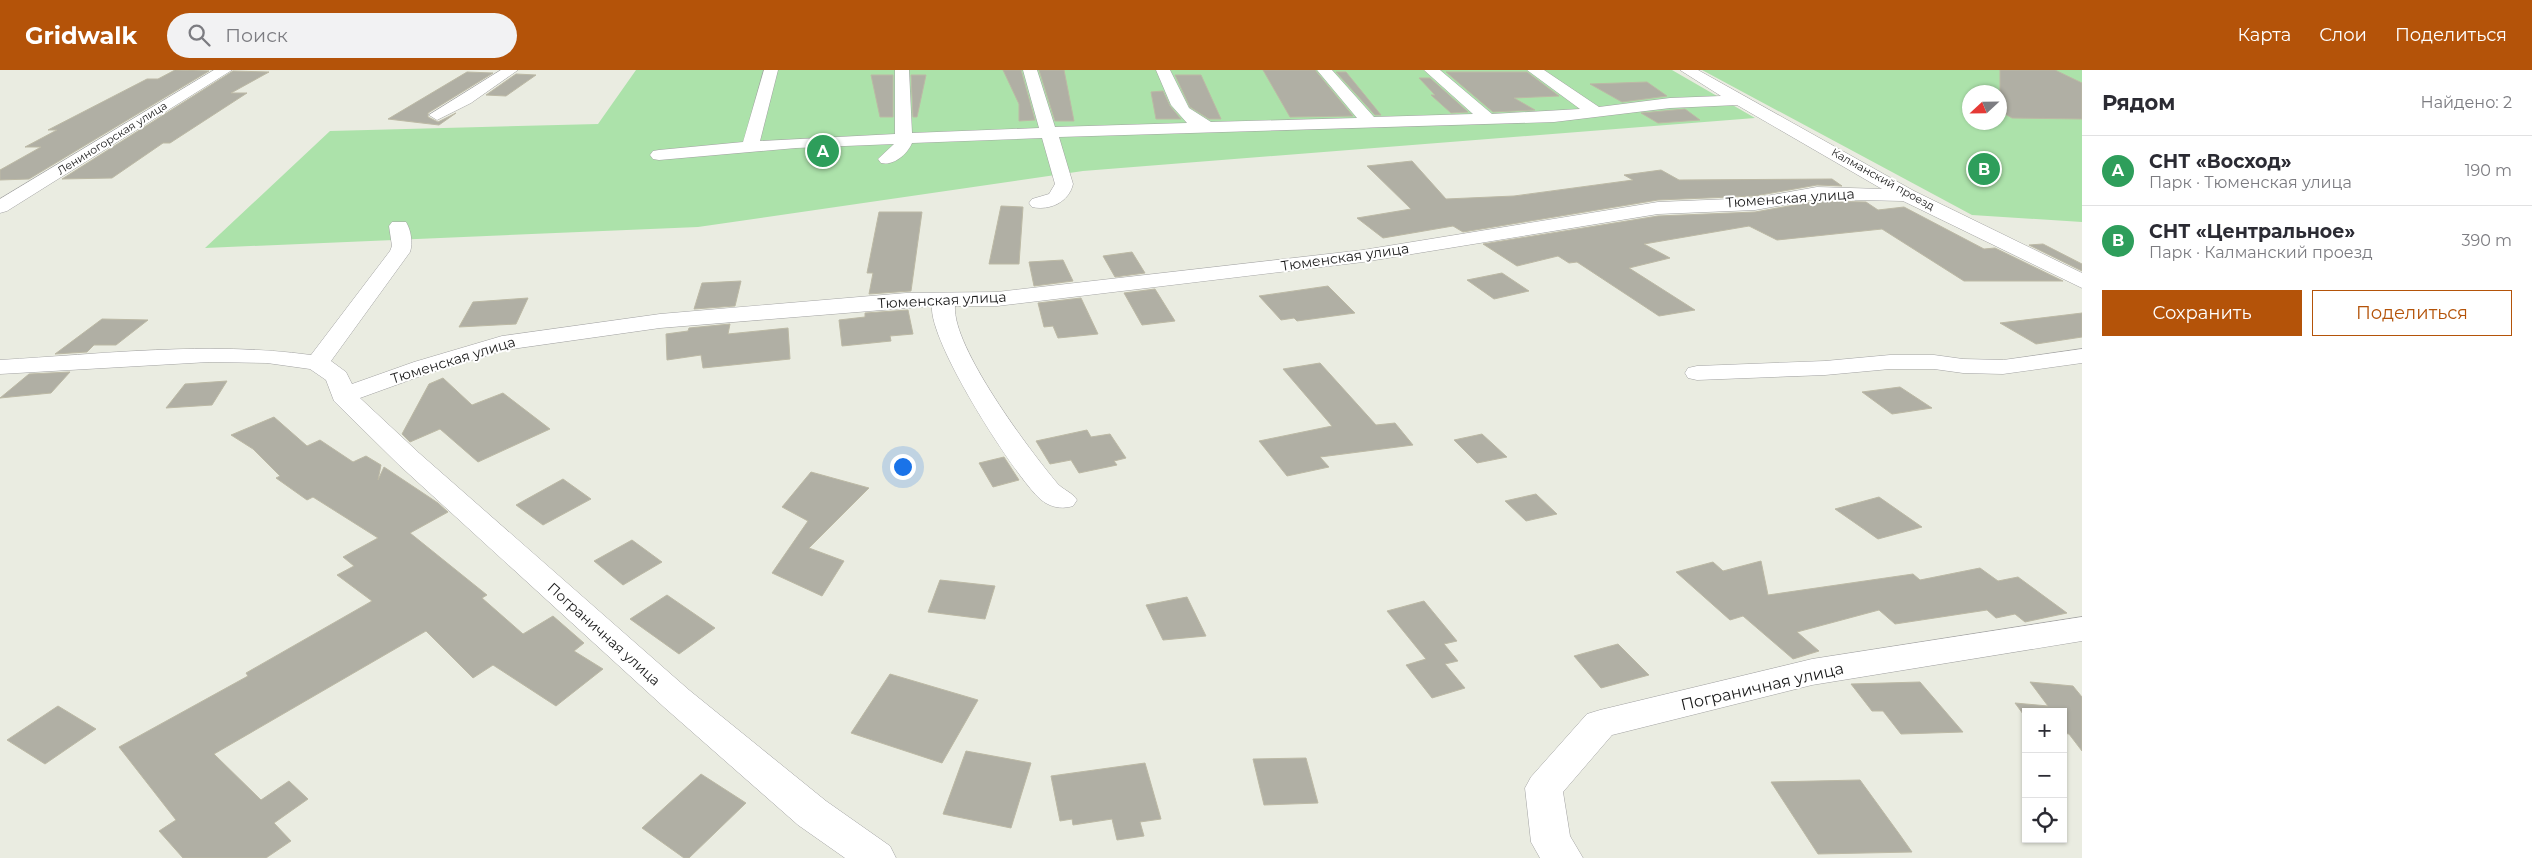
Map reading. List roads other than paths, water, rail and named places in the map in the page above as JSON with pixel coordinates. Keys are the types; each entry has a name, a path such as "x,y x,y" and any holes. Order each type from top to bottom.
{"street":[{"name":"Лениногорская улица","path":"0,207 225,70"},
{"path":"437,116 455,107 464,98 510,70"},
{"path":"750,148 771,70"},
{"path":"886,159 903,145 902,70"},
{"path":"1030,70 1064,184 1062,194 1055,200 1039,203"},
{"path":"1163,70 1182,112 1193,121 1208,127"},
{"path":"1324,70 1369,122"},
{"path":"1430,70 1488,119"},
{"path":"1534,70 1597,113"},
{"name":"Калманский проезд","path":"1688,70 1907,195 2082,281"},
{"path":"659,155 904,139 1208,127 1488,119 1597,113 1670,102 1740,100"},
{"name":"Тюменская улица","path":"343,396 423,367 502,343 660,321 906,300 997,299 1363,256 1658,208 1713,204 1755,204 1817,193 1907,195"},
{"path":"317,363 400,252 402,246 399,226"},
{"path":"944,299 943,312 948,333 968,373 1005,434 1049,492 1063,500"},
{"path":"0,367 209,355 267,356 317,363 336,377 343,396"},
{"path":"1697,373 1825,368 1890,362 1934,362 2003,368 2082,356"},
{"name":"Пограничная улица","path":"343,396 409,459 678,699 812,813 876,858"},
{"name":"Пограничная улица","path":"1563,858 1551,842 1544,788 1600,724 1812,672 2082,629"}],"place":[{"name":"СНТ «Восход»","path":"823,151"},
{"name":"СНТ «Центральное»","path":"1984,169"}]}
